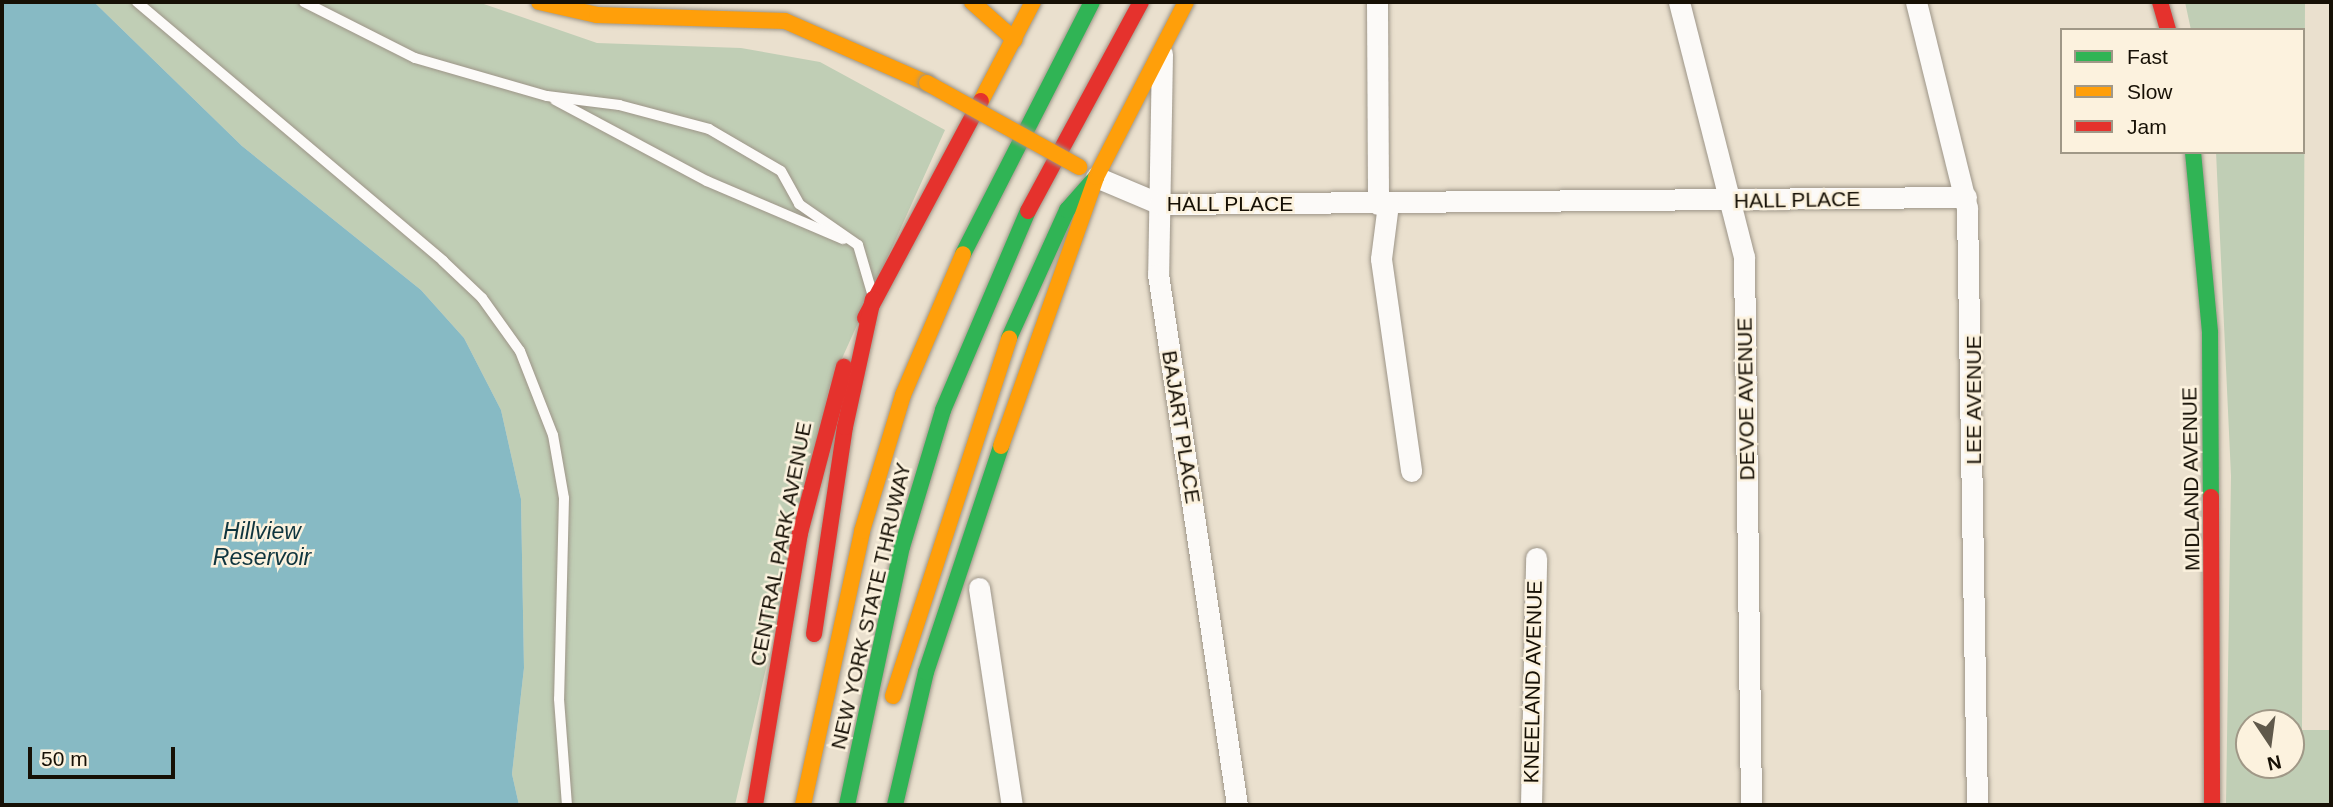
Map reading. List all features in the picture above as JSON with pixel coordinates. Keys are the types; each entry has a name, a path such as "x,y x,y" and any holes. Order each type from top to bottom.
{"main road":[{"name":"HALL PLACE","path":"539,2 622,16 785,21 927,83 1088,172"},
{"path":"603,2 622,16"},
{"path":"972,2 1014,40"},
{"name":"CENTRAL PARK AVENUE","path":"755,805 827,415 873,299 1034,2"},
{"name":"NEW YORK STATE THRUWAY","path":"803,805 862,531 903,395 988,195 1093,2"},
{"name":"NEW YORK STATE THRUWAY","path":"848,805 902,547 951,388 1026,214 1141,2"},
{"path":"887,718 997,366 1067,210 1186,2"},
{"path":"2160,2 2167,28"},
{"name":"MIDLAND AVENUE","path":"2193,154 2210,333 2212,805"},
{"path":"895,805 926,673 1088,172"},
{"path":"810,659 846,417 873,299"},
{"path":"861,805 880,743"},
{"path":"786,805 790,772"}],"street":[{"path":"1377,2 1383,204 1381,258 1411,471"},
{"name":"DEVOE AVENUE","path":"1679,2 1734,201 1745,257 1751,805"},
{"name":"LEE AVENUE","path":"1916,2 1966,197 1973,315 1977,805"},
{"name":"BAJART PLACE","path":"1162,46 1158,274 1237,805"},
{"name":"HALL PLACE","path":"1088,172 1160,204 1966,197"},
{"name":"KNEELAND AVENUE","path":"1531,805 1536,558"},
{"path":"979,588 1012,805"}],"lane":[{"path":"137,2 443,261 482,298 520,351 553,435 564,498 559,699 567,805"},
{"path":"304,2 415,58 547,96 619,105 709,129 781,171 799,204 858,245 873,299"},
{"path":"547,96 707,181 858,245"}],"green space":[{"path":"94,2 478,2 597,43 741,48 820,62 945,130 830,385 735,805 519,805 512,774 524,668 521,499 501,410 464,338 421,290 242,146"},
{"path":"2185,2 2305,2 2305,28 2191,28"},
{"path":"2216,154 2304,154 2302,709 2235,709 2235,779 2305,779 2305,730 2331,730 2331,805 2226,805 2231,476"}],"water":[{"name":"Hillview Reservoir","path":"2,2 94,2 242,146 421,290 464,338 501,410 521,499 524,668 512,774 519,805 2,805"}],"traffic: fast":[{"path":"963,254 1092,2"},
{"path":"2193,154 2210,333 2211,497"},
{"path":"1009,338 1067,210 1096,177"},
{"path":"847,805 902,547 943,410 1028,211"},
{"path":"895,805 926,672 1001,446"}],"traffic: slow":[{"path":"539,2 597,15 785,21 927,83"},
{"path":"972,2 1015,40"},
{"path":"981,101 1033,2"},
{"path":"1001,446 1096,177 1186,2"},
{"path":"927,83 1079,167"},
{"path":"803,805 862,531 903,395 963,254"},
{"path":"893,696 1009,338"}],"traffic: jam":[{"path":"1028,211 1141,2"},
{"path":"2160,2 2167,28"},
{"path":"865,318 981,101"},
{"path":"814,634 845,427 873,299"},
{"path":"755,805 800,533 844,367"},
{"path":"2211,497 2212,805"}]}
